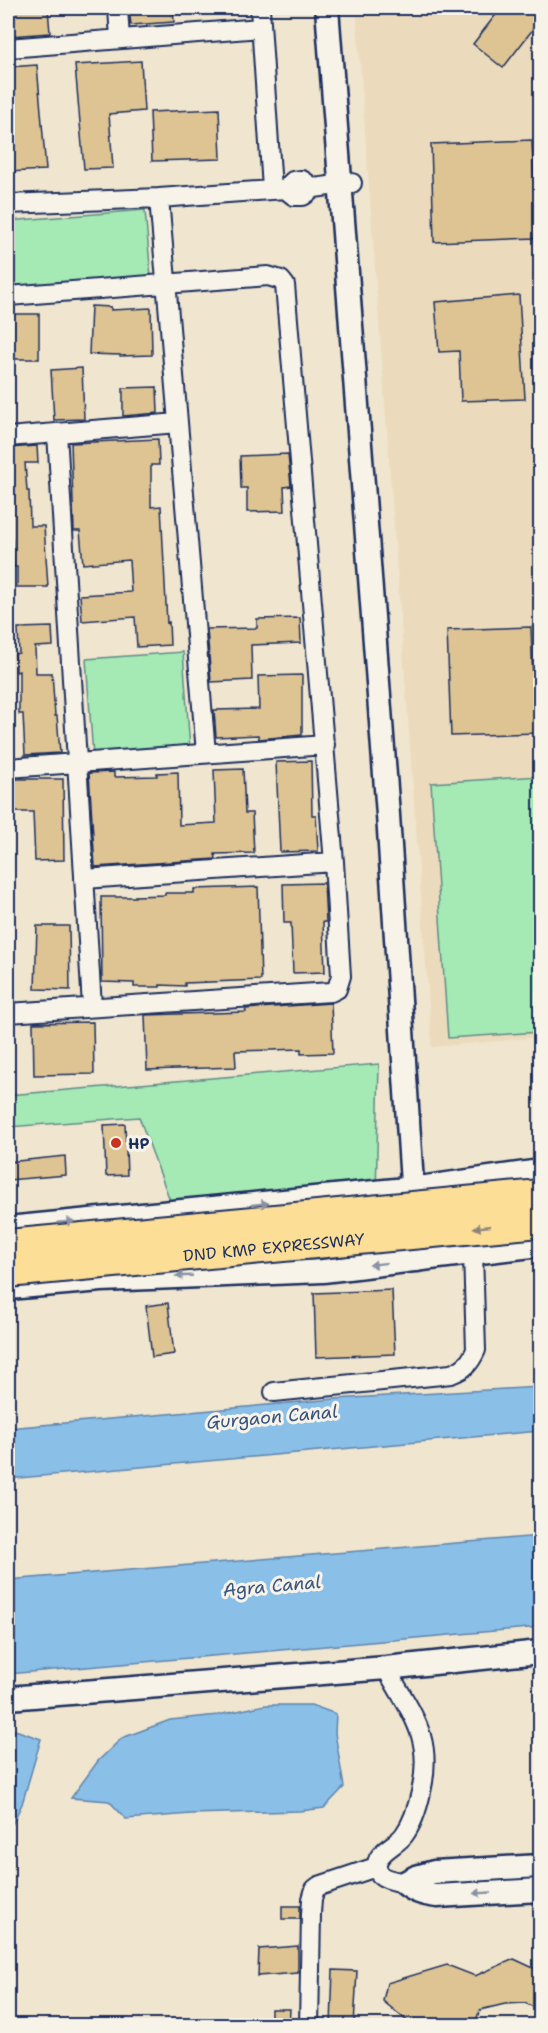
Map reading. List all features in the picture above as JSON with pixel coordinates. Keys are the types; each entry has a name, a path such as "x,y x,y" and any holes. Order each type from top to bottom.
{"highway":[{"name":"DND KMP EXPRESSWAY","path":"8,1245 540,1195"},
{"name":"DND KMP EXPRESSWAY","path":"8,1272 540,1222"}],"street":[{"path":"118,8 120,39"},
{"path":"260,8 278,189"},
{"path":"327,8 346,184"},
{"path":"338,8 346,184 388,815 419,1187 412,1198 424,1259"},
{"path":"8,48 261,28"},
{"path":"8,204 159,198 278,189 293,181 302,180 314,188 346,184"},
{"path":"159,198 206,753"},
{"path":"8,296 268,276 281,280 285,285 325,745 341,976 337,989 331,992 8,1013"},
{"path":"8,436 178,423"},
{"path":"57,433 92,1007"},
{"path":"8,768 325,745"},
{"path":"84,879 334,862"},
{"path":"8,1228 419,1187 540,1171"},
{"path":"8,1288 100,1280 323,1271 540,1245"},
{"path":"274,1392 451,1374 463,1370 471,1362 476,1350 473,1253"},
{"path":"8,1698 386,1668 540,1652"},
{"path":"386,1668 416,1720 423,1737 426,1756 424,1779 413,1817 404,1835 378,1859 376,1867 378,1873 384,1878 404,1883 413,1891 436,1896 540,1890"},
{"path":"404,1883 434,1872 540,1866"},
{"path":"309,2025 311,1914 315,1890 319,1886 376,1867"}],"shaded area":[{"path":"356,8 540,8 540,1037 432,1047"}],"green space":[{"path":"145,210 151,277 8,288 8,221"},
{"path":"183,652 190,749 93,756 86,659"},
{"path":"540,776 540,1032 448,1038 431,783"},
{"path":"379,1064 376,1196 174,1211 139,1117 8,1127 8,1095"}],"water":[{"name":"Gurgaon Canal","path":"540,1387 540,1431 8,1479 8,1428 335,1399"},
{"name":"Agra Canal","path":"540,1536 540,1627 8,1674 8,1580"},
{"path":"265,1705 311,1705 336,1714 335,1733 344,1787 324,1808 126,1819 109,1801 71,1798 98,1761 122,1738 170,1720 218,1715"},
{"path":"15,1730 41,1739 22,1804 8,1833 8,1731"}],"building":[{"path":"8,8 48,8 50,33 10,36"},
{"path":"129,8 173,8 174,22 131,25"},
{"path":"501,8 540,8 540,20 503,68 473,44"},
{"path":"141,61 144,111 109,114 113,168 84,169 75,65"},
{"path":"37,65 46,170 8,172 8,67"},
{"path":"219,109 221,159 152,161 150,112"},
{"path":"532,140 536,238 434,242 431,144"},
{"path":"519,295 525,399 461,401 459,351 439,352 435,302"},
{"path":"91,306 111,307 111,310 151,308 152,355 89,354"},
{"path":"11,314 39,314 39,359 11,359"},
{"path":"82,368 84,419 54,420 51,370"},
{"path":"157,387 158,413 123,416 123,388"},
{"path":"158,439 159,465 151,465 151,507 161,506 170,645 137,647 135,617 82,621 80,595 131,592 129,560 83,564 80,531 74,531 71,443"},
{"path":"37,446 38,463 25,463 27,491 29,491 30,526 44,526 48,587 17,587 17,567 14,567 12,540 10,540 8,448"},
{"path":"288,454 291,486 284,487 285,511 247,512 247,488 241,488 240,456"},
{"path":"300,618 301,643 251,645 252,680 211,682 207,629 257,628 257,619"},
{"path":"52,627 53,646 35,647 36,673 52,673 60,753 25,755 23,714 19,714 19,671 16,672 15,654 19,653 18,628"},
{"path":"531,627 535,733 451,736 447,630"},
{"path":"302,675 302,735 259,739 258,735 216,737 214,710 259,709 258,676"},
{"path":"311,761 312,815 316,815 318,851 280,852 276,762"},
{"path":"243,769 245,813 252,813 254,853 215,854 216,859 95,867 89,773 114,772 114,777 157,776 157,773 178,772 179,825 216,823 214,770"},
{"path":"8,779 63,779 64,860 35,861 33,812 8,812"},
{"path":"324,883 325,972 293,973 291,923 284,923 283,884"},
{"path":"258,887 261,980 185,983 185,986 160,985 160,987 134,987 134,983 102,982 101,897 135,897 165,895 165,893 194,893 194,889"},
{"path":"37,926 69,926 70,990 35,989"},
{"path":"331,1003 333,1053 301,1054 301,1049 235,1051 236,1067 147,1070 145,1015 246,1012 245,1009"},
{"path":"93,1022 94,1074 34,1075 33,1023"},
{"path":"125,1124 127,1175 106,1176 104,1125"},
{"path":"65,1156 66,1175 8,1180 8,1162"},
{"path":"392,1290 395,1354 316,1357 314,1293"},
{"path":"168,1303 174,1354 152,1357 146,1306"},
{"path":"282,1906 300,1906 300,1919 282,1919"},
{"path":"298,1946 298,1973 258,1976 259,1949"},
{"path":"514,1959 540,1971 540,2010 525,2003 505,2004 480,2010 474,2025 412,2025 383,2001 387,1983 447,1965 475,1976"},
{"path":"333,1970 357,1971 354,2025 331,2025"},
{"path":"271,2009 290,2009 289,2025 271,2025"}],"place":[{"name":"HP","path":"116,1143"}]}
